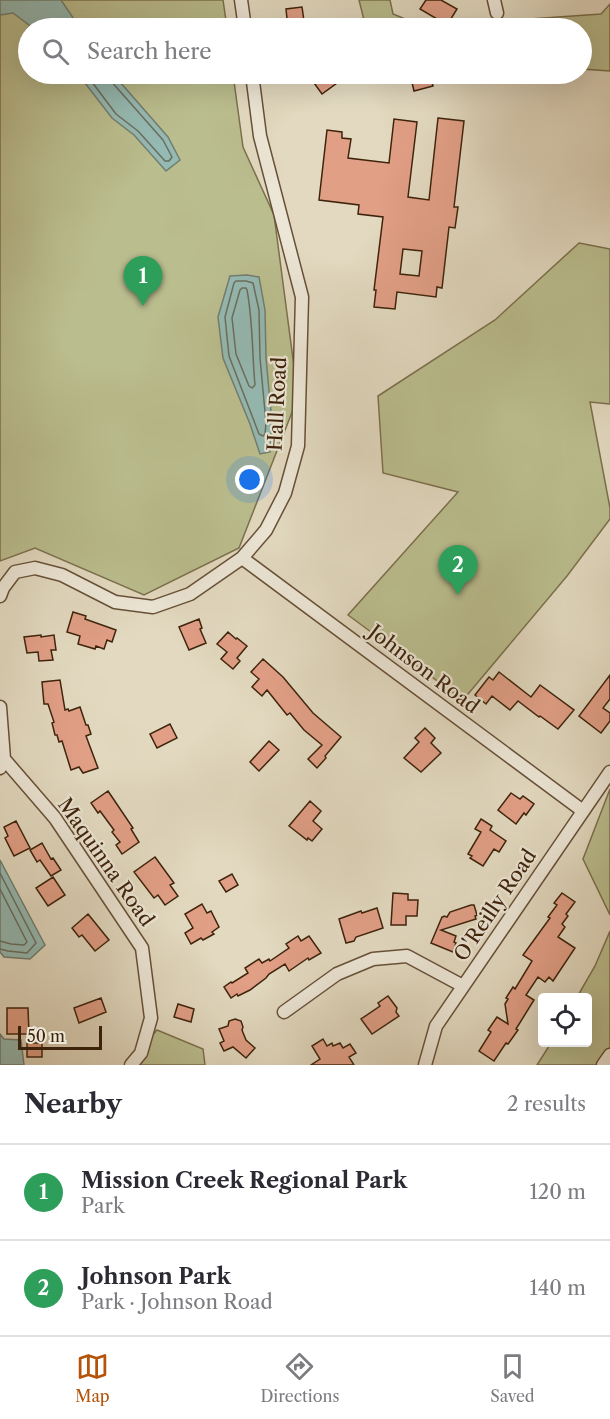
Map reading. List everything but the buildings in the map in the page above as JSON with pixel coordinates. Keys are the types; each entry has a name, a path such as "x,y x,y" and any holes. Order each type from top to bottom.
{"street":[{"path":"241,0 244,18"},
{"path":"494,0 497,14"},
{"name":"Hall Road","path":"0,596 15,572 35,568 62,575 115,602 153,607 190,594 242,558 266,530 285,494 298,446 302,297 260,136 253,84"},
{"name":"Johnson Road","path":"242,558 583,811"},
{"path":"0,707 2,764"},
{"name":"Maquinna Road","path":"2,764 55,818 142,948 151,1018 141,1053 130,1065"},
{"name":"O'Reilly Road","path":"424,1065 436,1026 610,772"},
{"path":"284,1012 337,974 373,959 407,956 463,986"},
{"path":"603,1065 610,1055"}],"green space":[{"path":"0,0 223,0 226,18 18,18 18,84 234,84 243,147 274,215 298,397 239,548 144,595 35,548 0,561"},
{"path":"359,0 390,0 393,14 403,18 364,18"},
{"path":"610,4 610,71 592,70 592,18 544,18 601,14"},
{"path":"579,243 610,249 610,404 590,402 610,508 610,519 567,576 463,700 348,615 458,492 383,473 378,396 495,320"},
{"path":"610,789 610,915 583,859"},
{"path":"610,931 610,1065 537,1065 548,1047 592,1047 592,993 579,993 595,966"},
{"path":"157,1030 203,1049 205,1065 127,1065"}],"water":[{"path":"0,0 61,0 73,18 20,18 13,13 0,15"},
{"path":"86,84 122,84 168,137 180,160 166,171 134,135 112,118"},
{"path":"230,276 259,277 265,310 266,358 272,423 270,452 260,454 223,358 218,317"},
{"path":"0,860 45,945 30,959 4,957 0,952"},
{"path":"0,1034 4,1039 21,1040 24,1065 0,1065"}],"place":[{"name":"Mission Creek Regional Park","path":"143,306"},
{"name":"Johnson Park","path":"458,595"}]}
